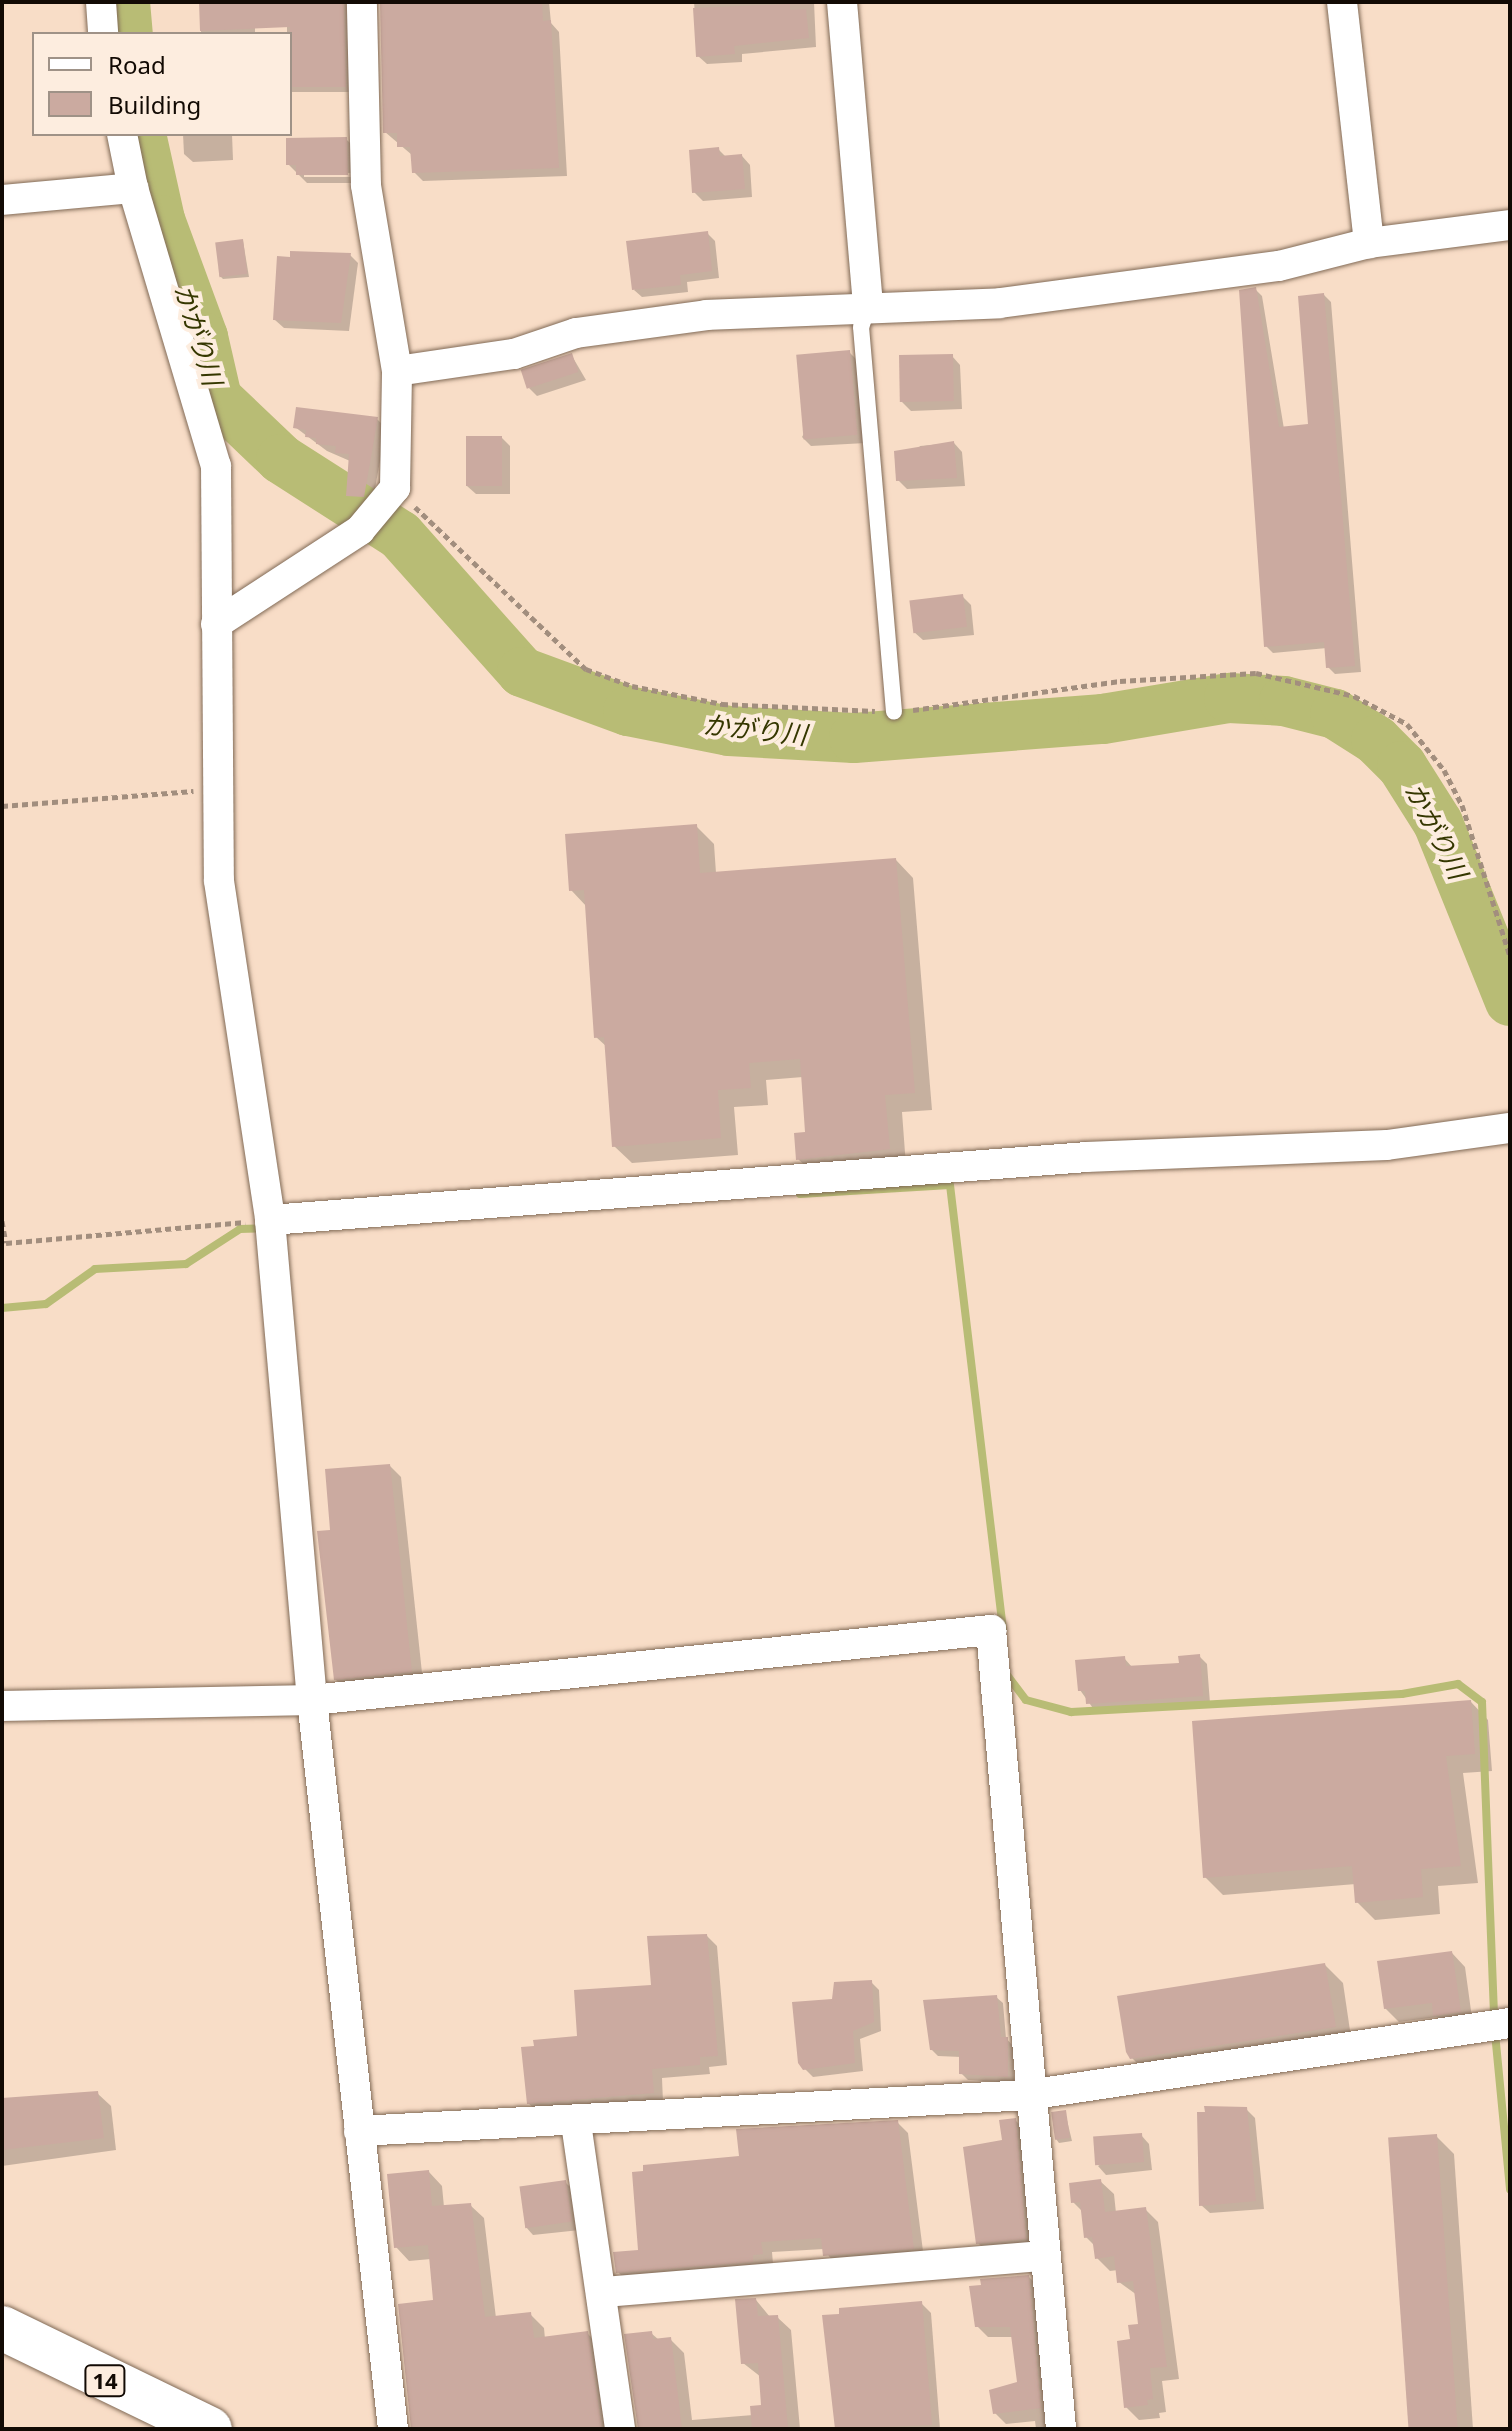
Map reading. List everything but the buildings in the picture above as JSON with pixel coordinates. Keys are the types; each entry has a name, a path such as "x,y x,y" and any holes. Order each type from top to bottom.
{"main road":[{"name":"14","path":"2,2328 210,2429"}],"street":[{"path":"101,2 103,32"},
{"path":"216,624 360,530 392,492 397,371 366,185 362,2"},
{"path":"842,2 868,306"},
{"path":"1342,2 1369,243"},
{"path":"122,136 133,188 216,466 219,881 270,1220 312,1700 393,2429"},
{"path":"2,200 133,188"},
{"path":"397,371 514,354 576,333 707,315 868,306 1000,303 1279,266 1369,243 1510,225"},
{"path":"270,1220 1086,1157 1387,1145 1510,1128"},
{"path":"2,1706 312,1700 991,1630 1028,2095 1061,2429"},
{"path":"359,2131 576,2123 1028,2095 1510,2023"},
{"path":"576,2123 604,2292 620,2429"},
{"path":"604,2292 1044,2256"}],"lane":[{"path":"868,306 861,327 894,712"}],"path":[{"path":"392,492 586,669 632,686 722,704 894,712 1120,681 1256,673 1354,696 1407,724 1444,770 1462,805 1510,956"},
{"path":"2,806 218,790"},
{"path":"2,1221 6,1243 270,1220"}],"waterway":[{"name":"かがり川","path":"125,2 128,32"},
{"name":"かがり川","path":"141,136 160,220 203,337 217,398 281,459 400,535 522,672 628,711 729,731 854,738 1103,719 1229,698 1284,701 1335,714 1376,740 1402,766 1438,823 1510,1001"},
{"path":"800,1194 950,1185 1003,1629"},
{"path":"2,1308 46,1304 95,1269 186,1264 240,1229 263,1228"},
{"path":"1007,1675 1026,1700 1071,1712 1402,1694 1458,1684 1482,1702 1494,2019"},
{"path":"1495,2033 1510,2189"}]}
